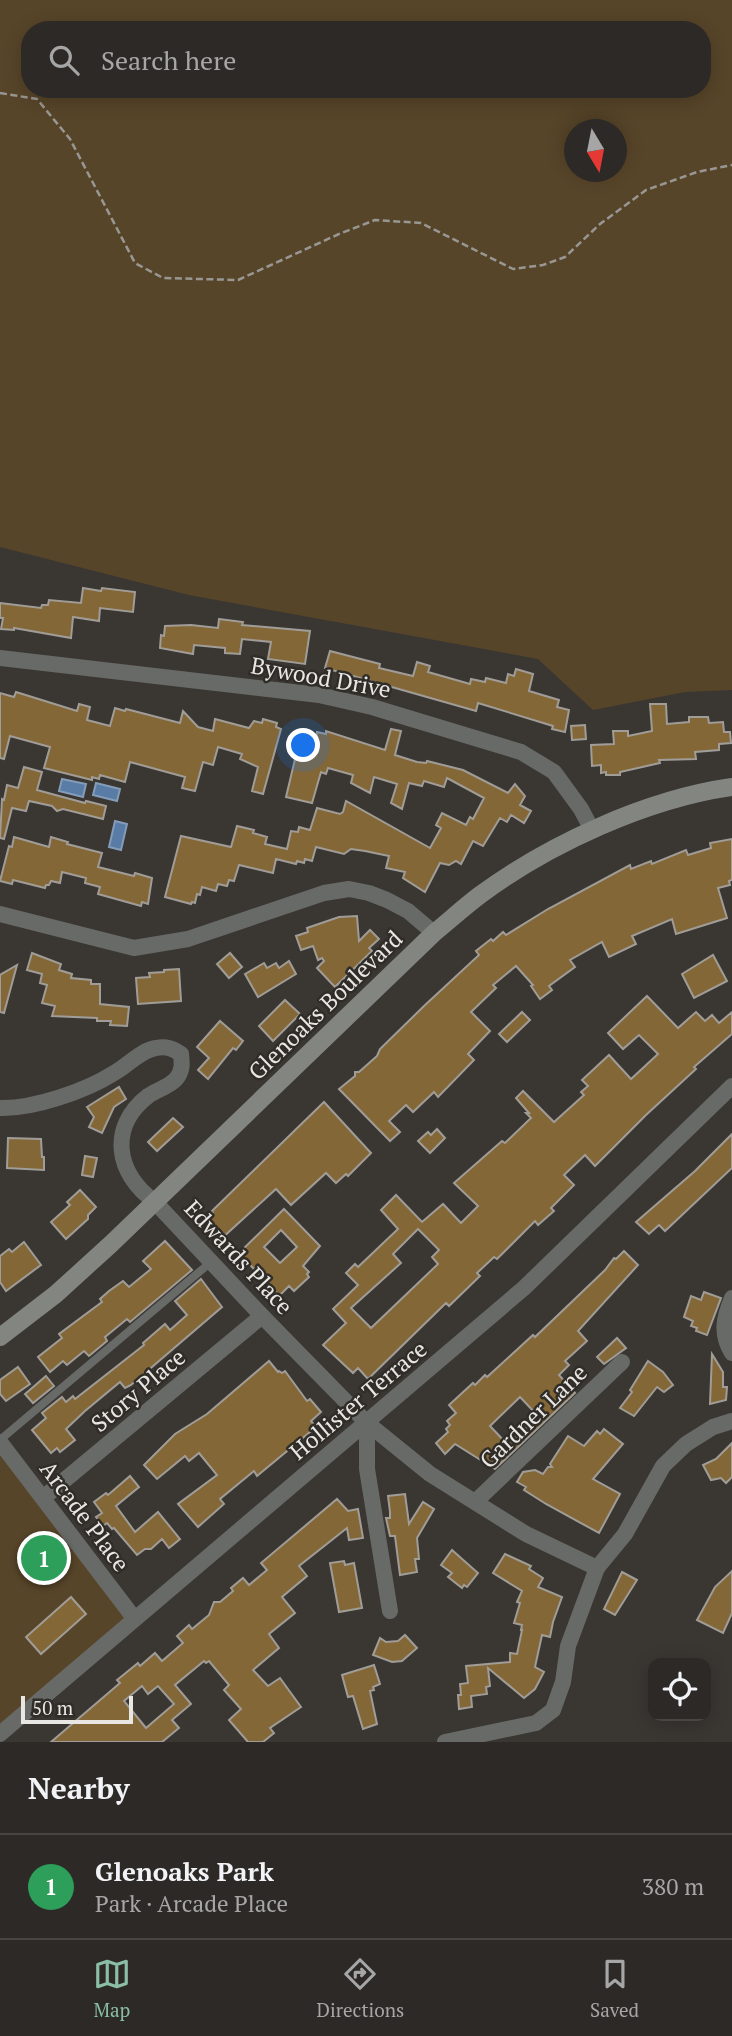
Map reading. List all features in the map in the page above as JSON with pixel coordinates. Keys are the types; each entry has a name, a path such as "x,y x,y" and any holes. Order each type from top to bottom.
{"street":[{"name":"Bywood Drive","path":"0,658 319,695 385,711 521,752 554,772 581,809 592,830"},
{"name":"Glenoaks Boulevard","path":"0,1337 56,1294 434,933 481,894 537,859 592,830 682,797 732,787"},
{"path":"0,914 134,947 188,939 324,893 349,890 369,893 387,900 408,911 434,933"},
{"name":"Edwards Place","path":"0,1108 32,1104 74,1091 113,1074 153,1048 170,1046 181,1054 183,1067 176,1080 148,1096 130,1115 123,1133 122,1161 138,1190 154,1201 367,1423 430,1474 526,1534 597,1568"},
{"name":"Hollister Terrace","path":"0,1734 524,1288 732,1086"},
{"path":"732,1298 723,1327 732,1353"},
{"name":"Story Place","path":"43,1498 262,1316"},
{"name":"Gardner Lane","path":"475,1502 622,1362"},
{"path":"445,1742 536,1723 553,1710 563,1682 568,1646 597,1568 625,1534 663,1466 686,1444 713,1427 732,1421"},
{"path":"367,1423 367,1469 390,1611"},
{"name":"Arcade Place","path":"0,1441 134,1618"}],"lane":[{"path":"0,1441 211,1262"}],"path":[{"path":"0,93 21,96"},
{"path":"31,98 37,99 70,139 135,263 163,278 238,280 375,220 421,223 513,269 543,265 565,257 600,224 646,190 697,172 732,165"}],"shaded area":[{"path":"0,0 732,0 732,690 685,692 593,710 538,659 189,595 0,547"},
{"path":"0,1442 134,1618 0,1734"}],"water":[{"path":"62,779 86,784 83,797 59,791"},
{"path":"96,783 120,789 117,801 93,795"},
{"path":"115,821 127,824 121,850 109,847"}],"building":[{"path":"83,588 135,592 133,612 100,608 99,621 73,617 71,638 14,628 1,629 3,618 0,618 0,603 41,608 42,605 48,605 49,600 81,603"},
{"path":"219,619 243,622 242,625 310,631 305,664 268,659 271,642 242,639 240,654 225,653 225,648 194,645 193,654 160,648 165,626 218,628"},
{"path":"330,651 380,664 379,668 413,676 417,662 430,666 428,672 470,684 471,679 485,682 486,678 506,683 508,674 514,676 516,669 533,674 529,691 559,700 557,707 569,710 565,732 478,703 476,711 325,668"},
{"path":"16,692 77,711 79,704 90,707 87,720 110,726 115,708 180,723 183,711 198,727 213,731 215,719 249,728 254,721 262,723 263,719 277,723 276,727 281,729 263,794 252,791 258,767 240,759 242,754 218,747 213,765 203,762 195,791 182,788 185,777 130,762 125,782 100,775 99,779 92,777 92,780 44,768 50,747 10,736 4,759 0,758 0,693 14,697"},
{"path":"650,704 666,704 667,724 689,722 689,717 708,717 709,723 723,722 724,732 730,732 731,743 719,744 719,750 695,752 696,759 659,760 660,763 620,772 620,775 606,775 606,772 601,773 601,765 592,766 591,745 614,744 613,731 628,731 628,736 652,731"},
{"path":"585,725 586,739 572,740 571,726"},
{"path":"391,729 401,731 395,755 463,770 508,793 515,784 525,796 520,805 531,811 524,823 511,815 507,822 500,818 483,846 473,841 461,864 456,861 449,865 440,863 425,892 403,878 405,872 386,868 389,856 351,849 344,854 316,847 312,861 305,859 304,863 297,861 296,864 276,859 273,873 239,865 234,881 229,880 227,886 218,884 216,891 202,887 195,903 165,897 181,836 231,847 237,826 267,837 265,844 287,849 291,831 298,832 299,827 310,830 317,808 340,814 346,801 430,848 441,828 436,825 442,813 466,825 470,817 473,819 484,798 447,778 444,787 424,781 422,786 409,783 402,809 391,803 397,784 374,777 370,793 351,783 353,775 328,768 326,774 321,772 312,803 286,797 301,734 316,738 317,732 326,734 326,731 385,750"},
{"path":"24,767 42,772 37,790 106,806 103,819 63,809 57,811 52,806 29,801 26,811 12,808 4,839 0,838 2,799 4,800 7,785 18,788"},
{"path":"14,837 49,847 51,837 68,842 67,844 102,853 98,867 152,878 148,904 142,902 141,906 98,894 100,887 85,883 86,878 62,872 60,883 51,881 45,888 13,880 12,884 0,881"},
{"path":"732,839 732,880 729,881 730,885 718,888 727,918 676,934 672,919 632,936 636,944 609,957 602,942 570,960 575,967 549,986 552,990 540,999 531,986 533,985 516,966 493,985 496,988 471,1012 490,1031 468,1054 474,1060 438,1097 434,1092 413,1112 406,1105 389,1121 400,1132 390,1141 339,1089 355,1076 355,1072 359,1072 377,1056 380,1049 479,955 476,951 491,939 493,941 503,932 506,935 630,865 631,869 651,861 652,864 686,850 688,855 711,848 710,843"},
{"path":"357,916 359,941 370,930 379,939 369,948 372,951 335,987 317,968 324,961 322,958 318,960 313,946 301,950 296,936 308,932 307,928 339,917"},
{"path":"32,953 61,964 59,970 72,974 71,978 100,984 100,1004 129,1007 127,1026 110,1025 111,1021 97,1021 97,1018 52,1016 55,1006 42,1003 47,985 40,983 42,974 27,970"},
{"path":"230,953 242,967 229,978 217,964"},
{"path":"713,955 727,981 694,998 682,974"},
{"path":"289,961 296,974 258,997 245,974 264,963 267,968 276,963 279,968"},
{"path":"17,965 4,1013 0,1012 0,975"},
{"path":"179,969 181,1001 138,1004 136,978 150,977 149,973"},
{"path":"647,996 678,1028 696,1012 705,1021 712,1015 719,1023 732,1012 732,1034 694,1067 696,1069 595,1166 585,1155 564,1175 574,1185 551,1208 554,1211 538,1225 535,1221 497,1259 494,1257 477,1273 480,1276 449,1306 446,1303 368,1379 358,1368 353,1373 323,1345 346,1323 333,1309 358,1285 346,1273 355,1264 358,1267 398,1229 381,1210 396,1195 422,1222 443,1204 461,1223 478,1206 454,1183 502,1141 505,1143 531,1118 516,1098 523,1091 554,1122 584,1095 581,1092 588,1086 582,1080 609,1055 631,1079 658,1054 639,1035 623,1049 608,1033","holes":["418,1229 439,1250 432,1257 438,1264 371,1328 351,1308 401,1263 393,1254"]},
{"path":"285,1000 300,1014 273,1041 259,1026"},
{"path":"522,1012 530,1020 507,1042 499,1034"},
{"path":"220,1021 243,1041 236,1050 233,1048 208,1079 198,1070 209,1058 197,1047"},
{"path":"119,1087 126,1099 114,1107 102,1133 89,1127 94,1117 87,1107"},
{"path":"324,1102 371,1153 348,1176 346,1174 336,1183 326,1173 291,1205 276,1189 221,1239 205,1221 212,1211"},
{"path":"173,1118 183,1127 157,1151 148,1142"},
{"path":"437,1129 445,1138 430,1153 418,1141 428,1132 431,1135"},
{"path":"732,1134 732,1168 665,1231 659,1225 649,1234 636,1222 695,1171"},
{"path":"8,1138 41,1139 44,1170 7,1168"},
{"path":"85,1156 97,1158 93,1177 82,1175"},
{"path":"80,1190 96,1207 88,1215 88,1219 66,1239 51,1222 70,1205 67,1202"},
{"path":"284,1209 320,1246 303,1266 309,1272 309,1277 294,1291 289,1286 279,1296 239,1253","holes":["281,1230 297,1247 280,1263 264,1247"]},
{"path":"165,1241 192,1270 130,1322 127,1319 105,1337 107,1341 89,1356 84,1351 67,1365 63,1361 50,1372 38,1357 62,1338 59,1334 102,1302 100,1299 109,1291 123,1281 129,1287 151,1269 143,1261"},
{"path":"24,1242 41,1265 6,1291 0,1282 0,1256 9,1249 12,1252"},
{"path":"624,1251 638,1265 578,1331 587,1341 565,1361 569,1365 559,1375 575,1393 495,1469 455,1444 445,1454 436,1443 448,1432 446,1429 450,1425 447,1421 456,1413 449,1405 473,1383 475,1385 485,1375 487,1377 533,1335 535,1337 605,1270 614,1258","holes":["520,1397 538,1416 508,1445 490,1426"]},
{"path":"201,1279 222,1307 131,1385 125,1388 120,1382 85,1411 66,1429 75,1440 60,1452 57,1448 51,1453 32,1430 46,1418 42,1413 62,1397 66,1402 73,1396 75,1399 144,1345 143,1343 165,1324 170,1330 187,1315 175,1301"},
{"path":"704,1292 721,1298 707,1335 696,1331 697,1328 691,1326 693,1321 684,1317 691,1296 701,1300"},
{"path":"617,1338 626,1348 604,1364 597,1357"},
{"path":"712,1354 723,1372 723,1387 727,1387 726,1400 710,1404"},
{"path":"269,1361 278,1372 285,1371 307,1401 310,1399 321,1412 311,1421 316,1427 257,1476 254,1471 220,1499 224,1504 198,1527 178,1504 217,1475 199,1453 189,1461 185,1456 157,1479 144,1465 175,1434 207,1414"},
{"path":"648,1361 663,1372 673,1385 664,1392 657,1387 634,1416 620,1408 632,1392 630,1390"},
{"path":"18,1367 30,1384 6,1401 0,1394 0,1380"},
{"path":"46,1376 54,1386 33,1403 25,1394"},
{"path":"604,1429 623,1444 593,1479 620,1494 599,1533 546,1504 524,1490 526,1487 517,1482 523,1472 535,1470 543,1474 548,1467 552,1467 550,1464 568,1436 584,1446 597,1431 600,1434"},
{"path":"732,1443 732,1477 726,1483 721,1478 711,1480 703,1465 716,1459"},
{"path":"130,1476 139,1487 116,1506 135,1532 158,1512 180,1539 169,1548 162,1539 151,1549 145,1549 137,1555 114,1528 107,1523 103,1526 96,1517 102,1513 94,1502 106,1493 108,1495"},
{"path":"405,1494 409,1524 423,1502 434,1509 417,1538 417,1572 400,1575 395,1536 390,1536 386,1518 390,1518 388,1496"},
{"path":"337,1499 348,1511 358,1509 363,1538 349,1540 347,1528 299,1566 307,1576 282,1597 295,1613 269,1634 279,1648 253,1670 268,1686 280,1678 301,1707 270,1728 274,1733 263,1742 248,1742 229,1720 241,1709 224,1690 229,1685 209,1661 204,1661 175,1685 191,1704 172,1720 179,1728 162,1742 51,1742 120,1683 117,1680 138,1663 140,1666 155,1653 162,1661 183,1643 177,1636 189,1625 192,1629 209,1615 214,1602 220,1602 243,1578 249,1585 267,1570 261,1563","holes":["142,1686 148,1694 158,1686 174,1704 146,1728 124,1701"]},
{"path":"452,1550 478,1573 467,1587 464,1585 462,1588 448,1577 452,1573 441,1565"},
{"path":"505,1554 531,1566 529,1569 543,1578 538,1587 562,1597 550,1637 542,1635 535,1667 544,1672 535,1689 524,1698 488,1668 490,1686 486,1687 487,1694 471,1696 472,1707 459,1709 460,1684 468,1683 466,1666 510,1662 510,1653 517,1654 522,1625 514,1623 520,1603 517,1602 522,1591 493,1573"},
{"path":"344,1561 345,1565 354,1563 362,1608 339,1612 330,1563"},
{"path":"732,1571 732,1613 723,1633 697,1620 715,1587"},
{"path":"622,1572 637,1580 615,1615 604,1609"},
{"path":"71,1597 86,1614 41,1654 26,1637"},
{"path":"405,1635 417,1648 402,1661 392,1662 373,1655 380,1638 386,1642 398,1641"},
{"path":"374,1665 380,1684 370,1691 377,1724 363,1729 353,1696 348,1697 342,1675"}],"place":[{"name":"Glenoaks Park","path":"44,1558"}]}
